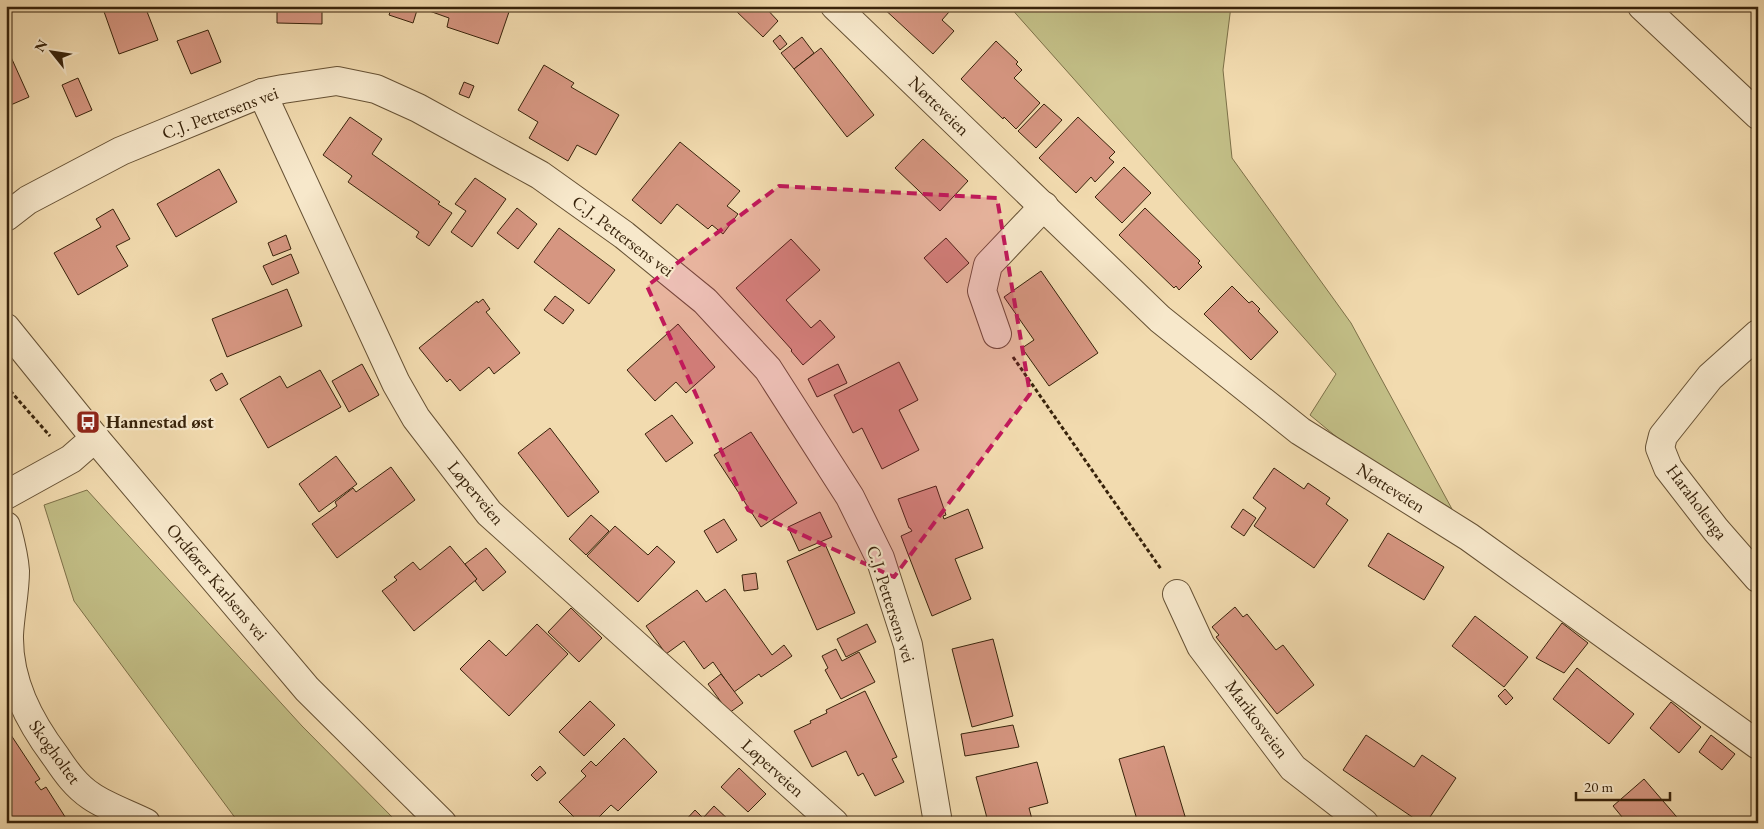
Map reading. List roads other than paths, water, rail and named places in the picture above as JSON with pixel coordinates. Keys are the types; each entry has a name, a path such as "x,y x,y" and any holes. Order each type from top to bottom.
{"street":[{"name":"Nøtteveien","path":"835,6 1160,319 1300,431 1469,537 1758,745"},
{"path":"1642,6 1758,115"},
{"name":"C.J. Pettersens vei","path":"6,217 28,200 121,151 262,93 283,88 336,81 376,89 409,104 540,175 624,235 705,301 768,369 850,497 880,558 908,645 938,823"},
{"name":"Løperveien","path":"262,93 396,383 416,418 489,513 834,823"},
{"path":"997,334 982,291 988,265 1044,206"},
{"name":"Ordfører Karlsens vei","path":"6,328 95,438 307,689 442,823"},
{"name":"Haraholenga","path":"1758,334 1710,378 1685,407 1663,436 1660,448 1668,468 1716,530 1758,578"},
{"path":"6,495 70,459 95,438"},
{"name":"Skogholtet","path":"6,526 13,552 15,572 9,636 11,662 24,708 38,732 72,780 93,797 146,823"},
{"name":"Marikosveien","path":"1177,594 1201,646 1294,768 1364,823"}],"place":[{"name":"Hannestad øst","path":"88,422"}]}
